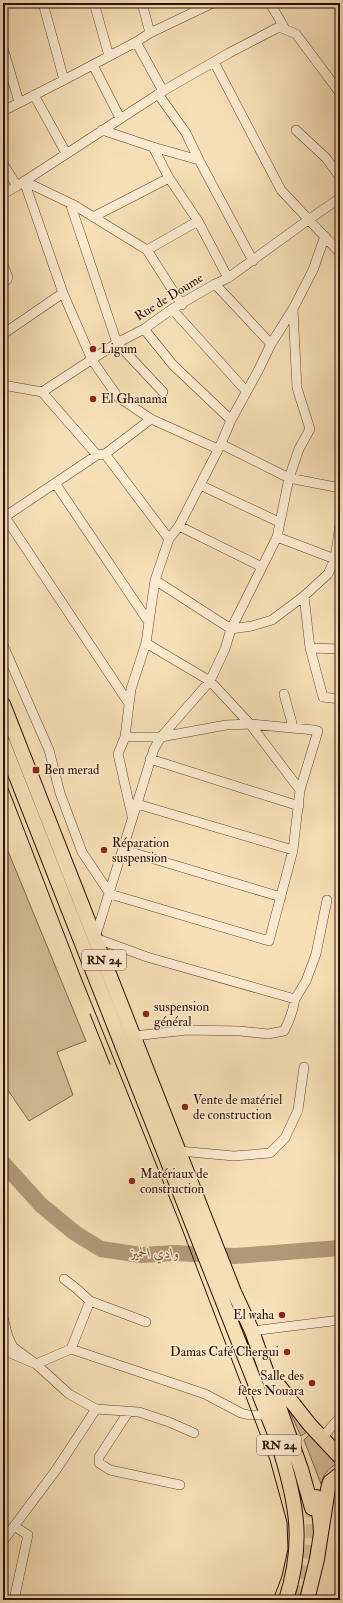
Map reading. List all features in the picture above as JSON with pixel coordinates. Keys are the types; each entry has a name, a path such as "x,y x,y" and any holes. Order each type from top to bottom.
{"main road":[{"name":"RN 24","path":"3,704 232,1287 252,1331 265,1368 308,1471 318,1506 321,1532"},
{"name":"RN 24","path":"3,743 277,1439 289,1480 297,1518 297,1543 294,1567 286,1600"},
{"name":"RN 24","path":"265,1368 297,1410 340,1457"},
{"path":"252,1377 282,1441 309,1511 301,1469 265,1368"},
{"name":"RN 24","path":"307,1600 317,1559 330,1482 340,1474"}],"street":[{"path":"43,3 64,80"},
{"path":"94,3 109,56"},
{"path":"142,3 150,33"},
{"path":"3,111 136,42 194,7 213,3"},
{"path":"270,3 285,28"},
{"path":"3,194 21,184 66,153 160,93 279,27 285,28 296,34 340,93"},
{"path":"136,42 160,93 186,133 253,261"},
{"path":"3,48 19,102"},
{"path":"214,62 281,190 340,253"},
{"path":"93,65 120,118"},
{"path":"34,95 66,153"},
{"path":"102,130 152,147 199,160"},
{"path":"296,130 326,158 340,177"},
{"path":"152,147 169,178 198,221 228,278"},
{"path":"3,164 21,184 63,293 92,360 118,397 151,419 289,478 340,488"},
{"path":"93,217 169,178"},
{"path":"21,184 70,203 147,250 182,304"},
{"name":"Rue de Doume","path":"42,392 117,343 144,329 172,309 228,278 340,198"},
{"path":"70,203 117,343 163,392"},
{"path":"147,250 198,221"},
{"path":"132,816 118,754 125,737 128,702 131,689 146,643 155,580 169,539 179,526 231,420 271,344 293,309 312,270 325,236"},
{"path":"3,265 8,277 7,280 3,282"},
{"path":"215,284 271,344"},
{"path":"3,334 63,293"},
{"path":"172,309 246,391"},
{"path":"293,309 297,388 310,429 299,449 289,478 277,537 231,629 225,649 210,681 161,737 154,749 132,816 124,850 95,938 147,957 296,999"},
{"path":"340,318 340,329"},
{"path":"144,329 173,364 231,420"},
{"path":"3,385 42,392 101,455 169,539"},
{"path":"128,702 4,518 101,455 151,419"},
{"path":"55,484 148,621"},
{"path":"200,485 280,522"},
{"path":"155,580 231,629 252,626 272,620 304,596 328,574 335,559 340,524"},
{"path":"179,526 262,567"},
{"path":"277,537 335,559"},
{"path":"304,596 310,648 323,697 340,699"},
{"path":"146,643 210,681 250,724 300,790"},
{"path":"3,644 49,750 60,793 82,852 110,894 269,941 293,850 300,790 318,731 293,727 250,724 226,725 161,737 125,737"},
{"path":"310,648 340,649"},
{"path":"284,694 293,727"},
{"path":"150,759 299,806"},
{"path":"137,804 293,850"},
{"path":"124,850 281,897"},
{"path":"134,1036 187,1030 240,1031 268,1034 284,1031 316,954 327,900"},
{"path":"179,1151 234,1156 270,1153 285,1138 298,1110 304,1067"},
{"path":"64,1279 78,1289 90,1301 146,1322"},
{"path":"71,1349 90,1301"},
{"path":"3,1317 5,1327 13,1347 36,1364 69,1394 96,1409 139,1412 170,1422 194,1433"},
{"path":"252,1331 340,1320"},
{"path":"3,1350 36,1364 71,1349 205,1394 248,1415 268,1415"},
{"path":"3,1541 56,1470 96,1409"},
{"path":"129,1411 99,1457 99,1463 110,1470 180,1485"},
{"path":"322,1438 340,1417"},
{"path":"14,1526 28,1535 14,1600"}],"shaded area":[{"path":"3,839 86,1041 57,1052 73,1095 29,1121 3,1083"},
{"path":"288,1408 307,1432 301,1436"},
{"path":"309,1435 337,1464 326,1472 321,1484 304,1440"}],"waterway":[{"name":"وادي الحميز","path":"3,1163 41,1205 75,1233 101,1249 141,1255 175,1253 235,1256 340,1248"}],"tunnel":[{"path":"300,1600 306,1578 312,1543 312,1508"}],"tram line":[{"path":"3,775 80,975 181,1226 270,1460 287,1522 288,1549 282,1576 273,1600"},
{"path":"90,1014 110,1064"}],"place":[{"name":"Ligum","path":"93,349"},
{"name":"El Ghanama","path":"93,399"},
{"name":"Ben merad","path":"36,770"},
{"name":"Réparation suspension","path":"104,850"},
{"name":"suspension général","path":"146,1014"},
{"name":"Vente de matériel de construction","path":"185,1107"},
{"name":"Matériaux de construction","path":"132,1181"},
{"name":"El waha","path":"282,1315"},
{"name":"Damas Café Chergui","path":"287,1352"},
{"name":"Salle des fêtes Nouara","path":"312,1383"}]}
